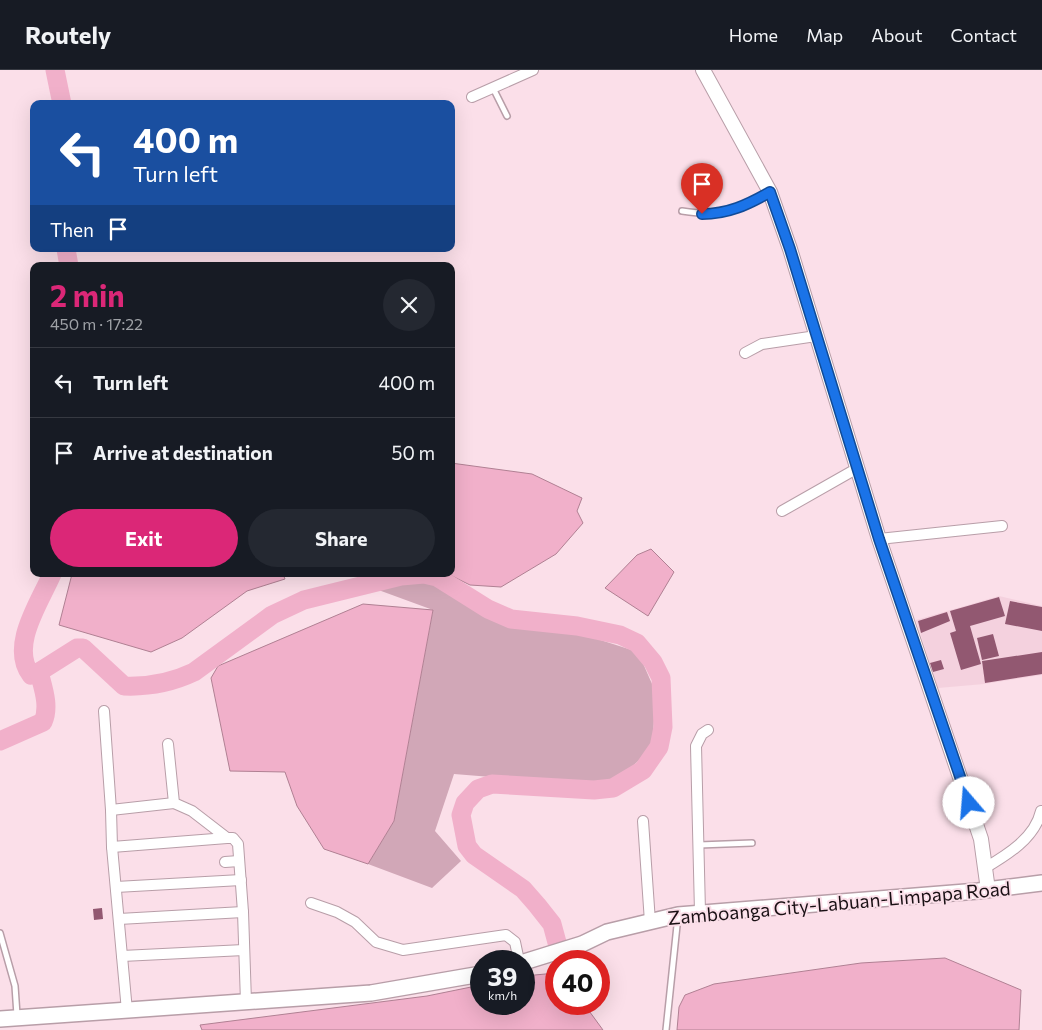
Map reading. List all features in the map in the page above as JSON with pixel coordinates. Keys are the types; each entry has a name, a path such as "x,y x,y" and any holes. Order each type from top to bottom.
{"main road":[{"name":"Zamboanga City-Labuan-Limpapa Road","path":"535,958 582,944 607,932 678,915 988,890 1042,883"},
{"path":"0,1019 371,993 470,976"}],"street":[{"path":"472,97 533,70"},
{"path":"703,70 770,192 790,249 856,469 981,839 988,890"},
{"path":"744,353 762,344 816,336"},
{"path":"782,511 856,469"},
{"path":"879,539 1002,526"},
{"path":"104,711 112,810 112,847 127,1011"},
{"path":"700,912 696,746 702,734 708,730"},
{"path":"168,744 174,803"},
{"path":"112,810 174,803 192,811 226,838"},
{"path":"985,868 1017,847 1036,827 1041,812"},
{"path":"643,821 650,922"},
{"path":"112,847 233,838 238,844 241,880 246,1002"},
{"path":"225,862 239,861"},
{"path":"116,887 241,880"},
{"path":"311,904 337,912 355,922 376,942 403,950 506,935 514,942 516,950"},
{"path":"119,919 243,912"},
{"path":"122,956 244,950"}],"lane":[{"path":"492,88 507,116"},
{"path":"682,211 721,214 743,207 770,192"},
{"path":"699,845 752,843"},
{"path":"666,1030 678,915"},
{"path":"0,933 15,986 17,1018"}],"shaded area":[{"path":"455,464 532,474 582,498 577,511 583,523 556,554 501,587 470,585 454,577"},
{"path":"651,549 674,572 648,616 605,588 637,555"},
{"path":"71,577 284,577 285,579 247,591 182,638 151,652 59,625"},
{"path":"407,578 432,584 506,624 591,637 638,652 656,693 652,748 620,778 577,784 454,774 435,831 461,861 432,888 368,864 394,821 433,610 373,588"},
{"path":"999,596 1042,606 1042,675 984,684 938,688 916,620"},
{"path":"363,604 433,610 394,821 368,864 324,849 297,806 285,772 230,771 211,678 218,666"},
{"path":"945,958 1021,990 1019,1030 677,1030 679,1007 685,995 714,984 861,963"},
{"path":"545,974 545,1015 592,1015 603,1030 202,1030 200,1025 427,996 470,987 470,1015 535,1015 535,975"}],"building":[{"path":"999,597 1005,616 970,626 981,664 961,670 950,633 956,631 950,611"},
{"path":"1010,601 1042,607 1042,631 1005,624"},
{"path":"947,612 950,621 921,633 918,621"},
{"path":"993,634 999,656 982,660 977,638"},
{"path":"1042,652 1042,674 985,683 982,661"},
{"path":"941,660 944,669 933,672 930,663"},
{"path":"102,908 103,919 94,920 93,909"}],"waterway":[{"path":"55,70 61,100"},
{"path":"67,252 68,262"},
{"path":"51,577 34,611 25,638 23,651 25,663 31,675 77,648 83,648 124,686 151,685 185,676 194,672 272,615 304,600 397,577"},
{"path":"437,577 488,609 511,619 577,626 620,635 637,643 653,662 661,678 663,727 659,747 643,770 613,788 594,790 492,784 478,789 465,803 461,815 467,846 474,855 523,889 552,924 559,950"},
{"path":"0,741 43,722 46,703 39,672"}],"route":[{"path":"702,214 721,214 743,207 770,192 790,249 856,469 969,803"}]}
